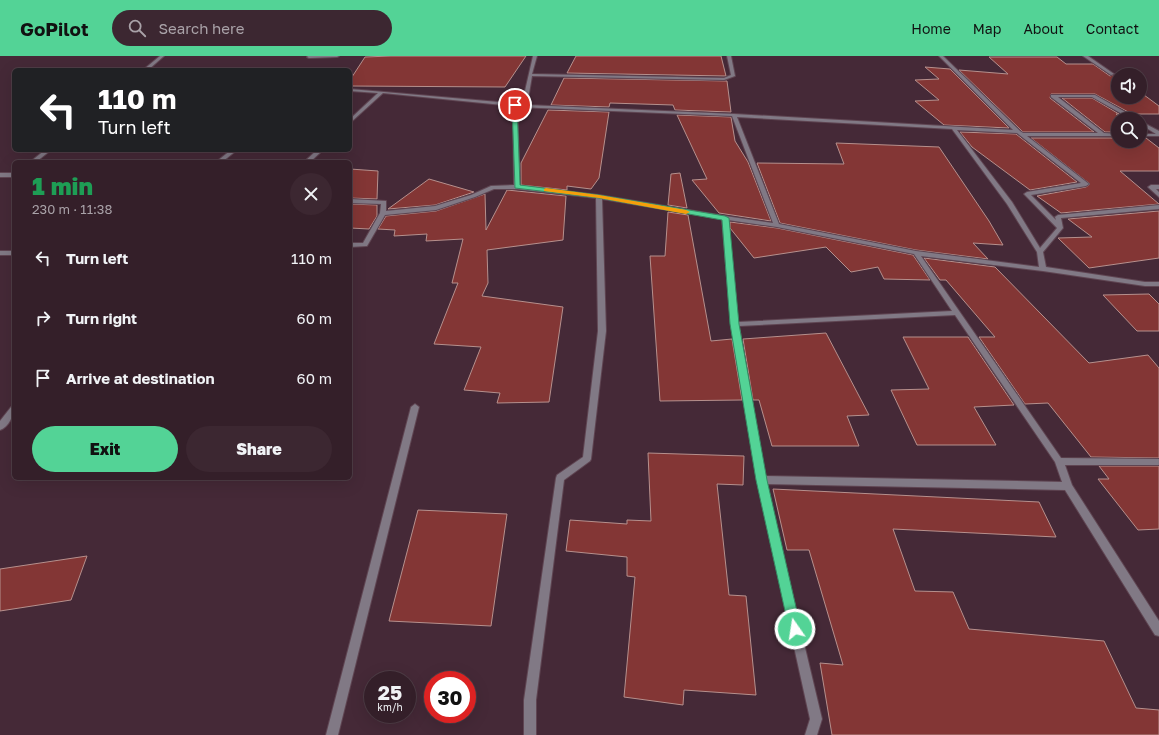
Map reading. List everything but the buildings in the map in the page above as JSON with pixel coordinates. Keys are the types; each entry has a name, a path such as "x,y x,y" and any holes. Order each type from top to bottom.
{"street":[{"path":"147,68 162,56"},
{"path":"309,57 337,56"},
{"path":"524,106 535,56"},
{"path":"530,75 724,79 733,76 729,56"},
{"path":"941,56 1020,132 1086,184 1028,194 1060,228"},
{"path":"1084,56 1111,73"},
{"path":"352,90 524,106 734,115 1020,132 1111,135"},
{"path":"352,120 382,92"},
{"path":"1103,135 1053,96 1092,96 1121,112"},
{"path":"515,105 517,186"},
{"path":"734,115 777,225"},
{"path":"1147,126 1159,134"},
{"path":"953,128 1010,203 1040,252 1043,269"},
{"path":"1147,135 1159,134"},
{"path":"36,160 46,152"},
{"path":"221,160 231,152"},
{"path":"309,160 318,152"},
{"path":"0,175 12,175"},
{"path":"383,214 436,208 473,196 493,187 517,186 599,196 725,218 777,225 916,253 1043,269 1144,284 1159,284"},
{"path":"1159,187 1150,187 1159,195"},
{"path":"530,735 530,700 560,478 587,459 602,330 599,196"},
{"path":"352,201 384,202 383,214 365,245 352,246"},
{"path":"1060,228 1058,218 1159,207"},
{"path":"725,218 734,324 762,480 816,719 811,735"},
{"path":"1040,252 1060,228"},
{"path":"0,253 12,253"},
{"path":"916,253 1059,461 1068,486 1159,630"},
{"path":"734,324 958,313"},
{"path":"332,735 414,407"},
{"path":"0,426 12,411"},
{"path":"1059,461 1159,462"},
{"path":"762,480 1068,486"}],"slow traffic":[{"path":"546,190 599,196 686,212"}],"route":[{"path":"515,105 517,186 599,196 725,218 734,324 762,480 795,629"}]}
